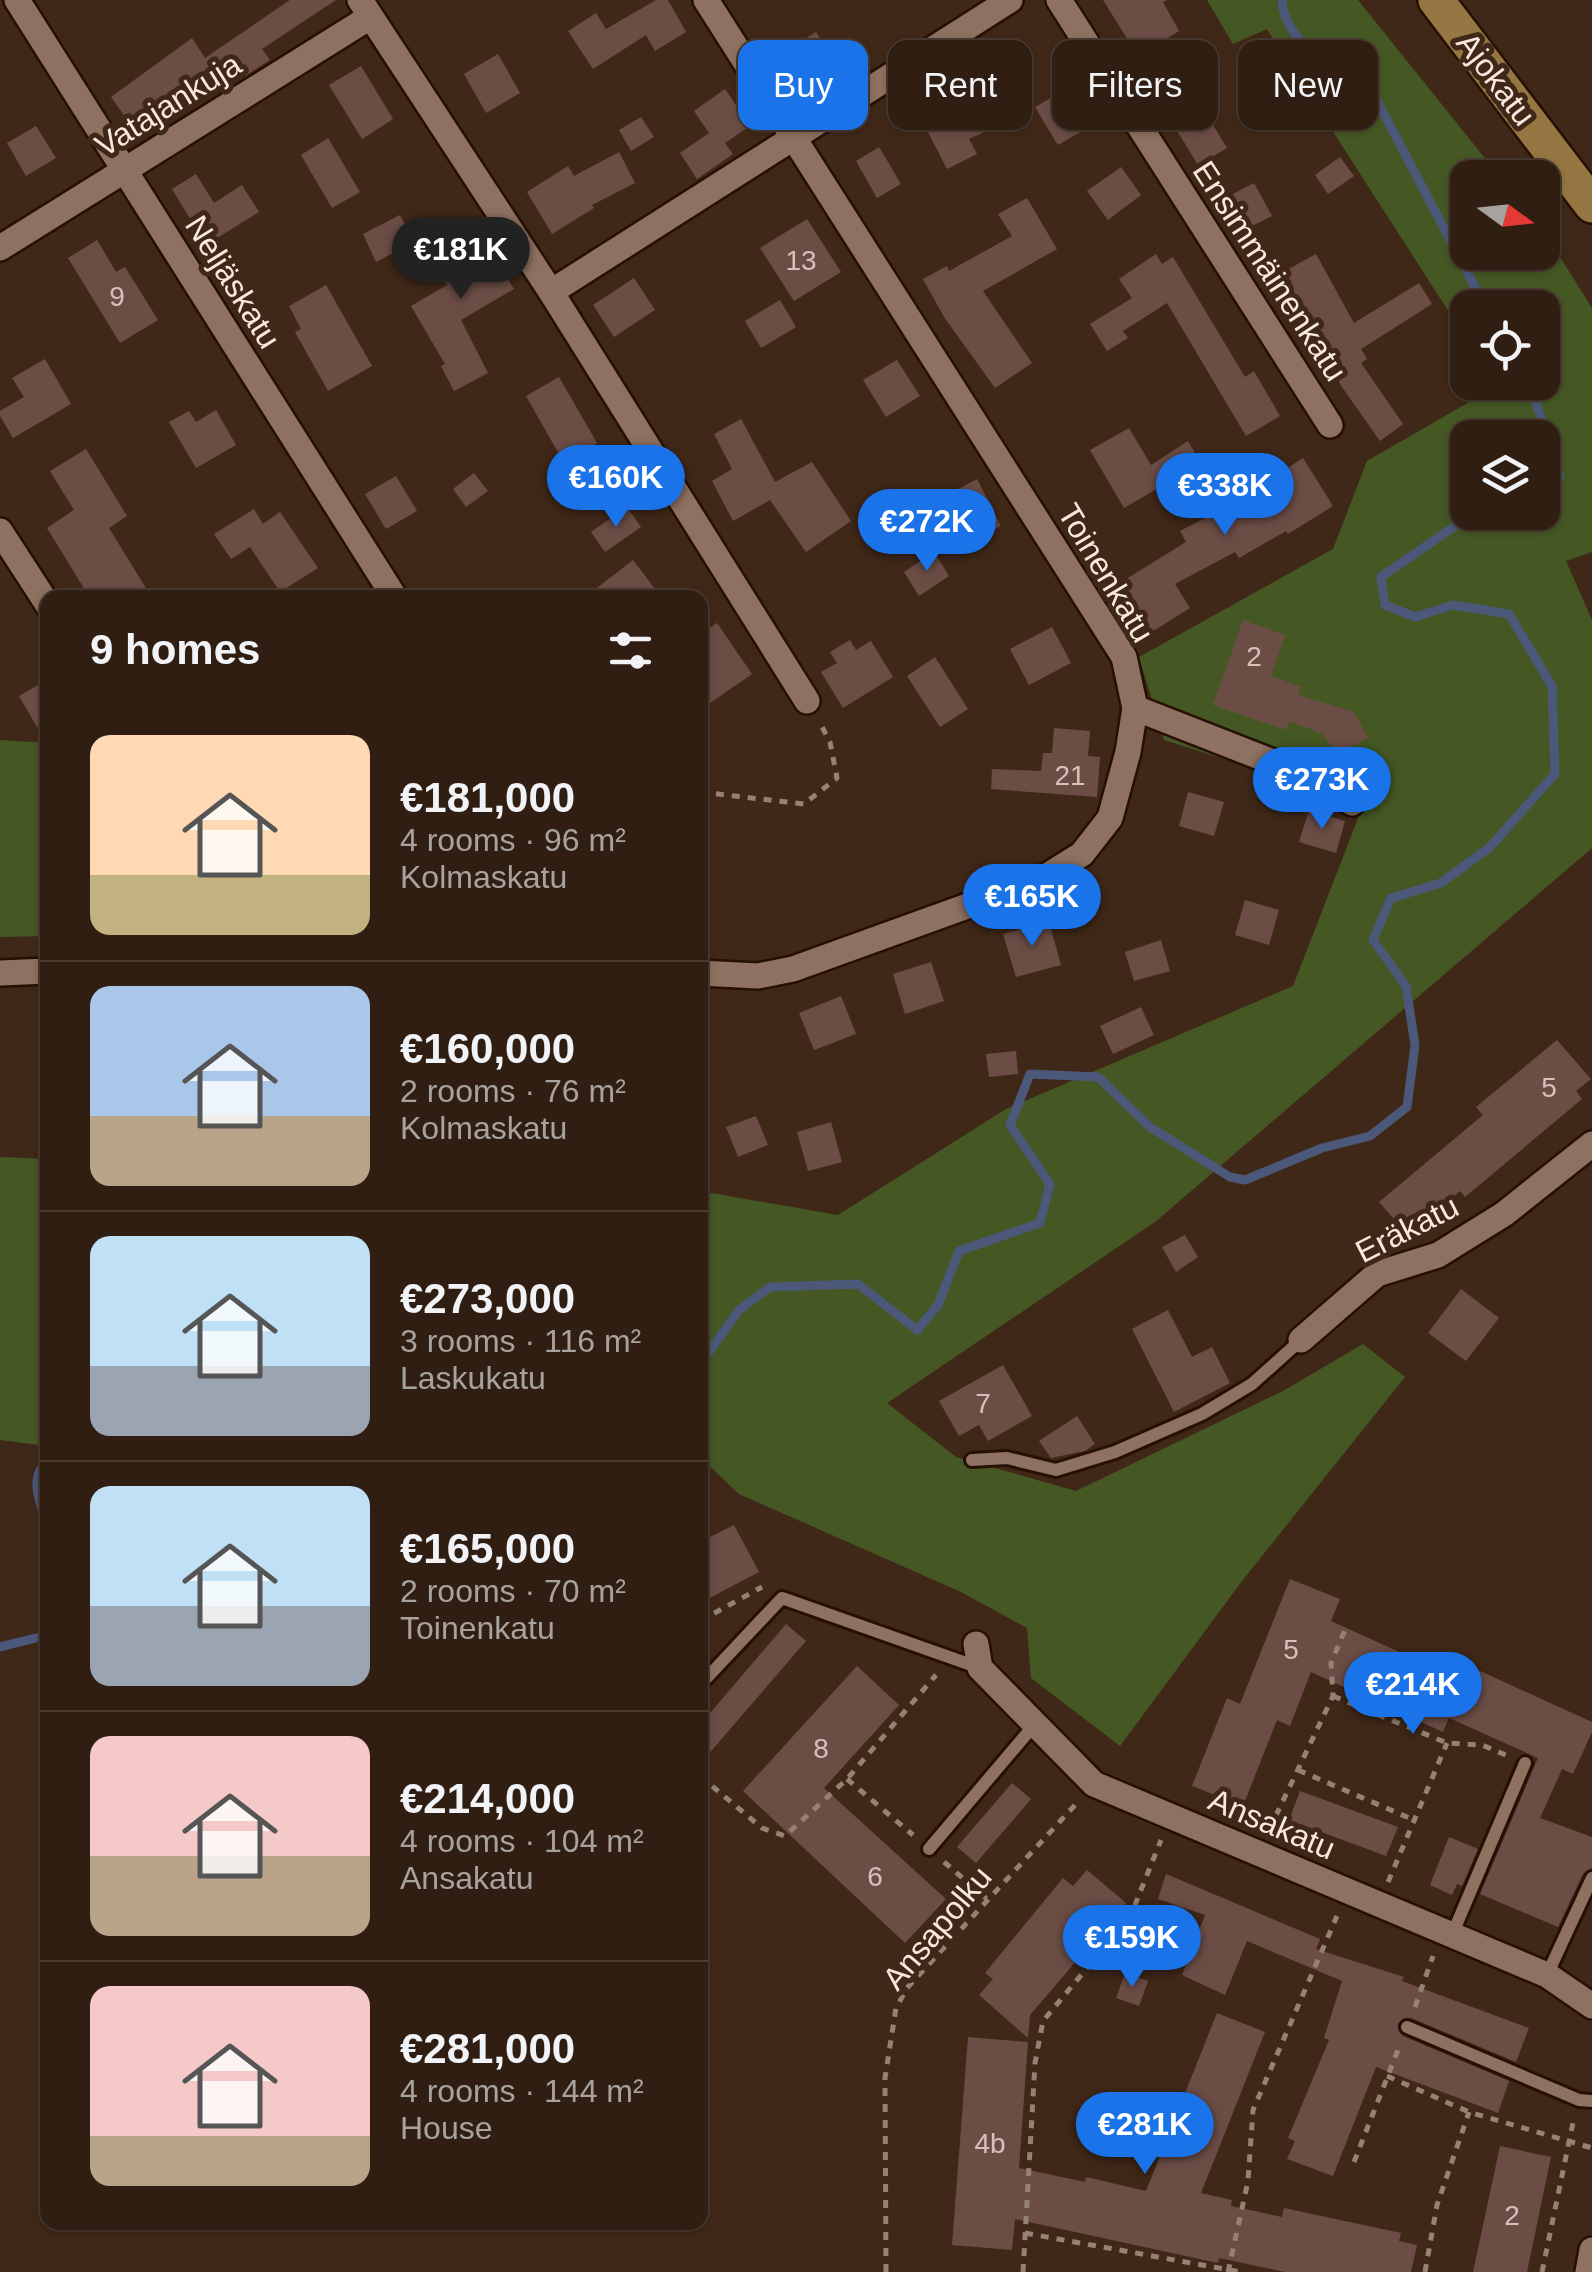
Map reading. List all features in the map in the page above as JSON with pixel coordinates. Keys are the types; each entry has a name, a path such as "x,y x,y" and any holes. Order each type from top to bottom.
{"street":[{"name":"Neljäskatu","path":"17,0 390,590"},
{"name":"Toinenkatu","path":"706,0 1124,657 1135,708 1110,818 1082,854 1042,879 792,969 758,976 708,973"},
{"path":"551,292 1010,0"},
{"name":"Ensimmäinenkatu","path":"1058,0 1330,425"},
{"name":"Ajokatu","path":"1436,0 1592,205"},
{"name":"Vatajankuja","path":"0,248 365,8"},
{"path":"365,8 551,292 807,701"},
{"path":"0,532 40,594"},
{"path":"1135,708 1311,776 1352,803"},
{"path":"0,974 40,972"},
{"name":"Eräkatu","path":"1302,1340 1377,1274 1438,1255 1504,1214 1592,1144"},
{"name":"Ansakatu","path":"978,1656 1094,1784 1547,1975 1592,2006"},
{"path":"1588,2272 1592,2250"}],"lane":[{"path":"972,1460 1007,1458 1056,1470 1115,1452 1219,1404 1252,1384 1302,1340"},
{"path":"708,1677 782,1598 951,1658 978,1656"},
{"path":"929,1849 1036,1724"},
{"path":"1452,1935 1525,1763"},
{"path":"1547,1975 1592,1878"},
{"path":"1407,2027 1586,2101"}],"path":[{"path":"708,793 804,804 837,778 830,742 807,701"},
{"path":"708,1616 762,1586 782,1598"},
{"path":"1266,1838 1333,1696 1331,1663 1347,1625"},
{"path":"708,1783 762,1828 785,1836 847,1779 951,1658"},
{"path":"1333,1696 1447,1743 1482,1746 1525,1763"},
{"path":"1385,1889 1447,1743"},
{"path":"1298,1770 1414,1820"},
{"name":"Ansapolku","path":"886,2272 886,2078 896,2008 907,1988 1094,1784"},
{"path":"1023,2272 1035,2063 1043,2021 1130,1914 1171,1817"},
{"path":"1229,2271 1248,2181 1253,2110 1348,1891"},
{"path":"1387,2076 1469,2112 1592,2148"},
{"path":"1542,2272 1566,2143 1586,2101"},
{"path":"1425,2272 1437,2205 1469,2112"},
{"path":"1025,2233 1241,2272"}],"green space":[{"path":"1207,0 1358,0 1486,160 1450,160 1450,270 1560,270 1560,257 1592,308 1592,552 1566,561 1592,620 1592,848 1155,1222 887,1403 956,1457 1076,1491 1283,1391 1363,1344 1405,1377 1242,1581 1120,1746 1031,1678 1027,1628 961,1592 739,1494 708,1465 708,1192 838,1215 1006,1109 1293,986 1364,803 1164,740 1139,657 1333,549 1367,461 1473,400 1560,400 1560,290 1450,290 1450,314 1332,130 1378,130 1378,40 1274,40 1267,29 1233,44"},
{"path":"0,740 40,743 40,936 0,937"},
{"path":"0,1157 40,1159 40,1445 0,1440"}],"building":[{"path":"290,0 336,0 262,49 270,60 245,76 242,71 198,96 195,91 136,132 111,97 192,38 205,58"},
{"path":"656,0 668,0 686,32 655,51 646,35 593,69 568,31 596,13 606,29"},
{"path":"1103,0 1167,0 1163,2 1179,31 1164,40 1128,40"},
{"path":"816,32 821,40 803,40"},
{"path":"498,54 520,93 486,113 464,74"},
{"path":"361,66 393,119 362,139 329,85"},
{"path":"725,89 738,108 738,130 744,130 725,143 733,154 697,179 680,153 709,133 694,111"},
{"path":"1052,97 1052,130 1084,130 1058,145 1035,107"},
{"path":"641,117 654,137 631,151 619,130"},
{"path":"36,126 56,158 26,176 7,143"},
{"path":"989,130 969,139 977,154 947,169 928,132"},
{"path":"1177,130 1216,130 1227,148 1198,165"},
{"path":"328,138 360,192 332,208 301,155"},
{"path":"879,147 901,184 877,198 856,161"},
{"path":"619,152 635,183 592,205 594,208 552,234 527,192 568,166 574,176"},
{"path":"1340,157 1354,176 1328,194 1315,175"},
{"path":"1121,167 1141,195 1108,220 1087,191"},
{"path":"196,174 214,203 242,185 259,212 206,245 172,189"},
{"path":"1254,183 1272,216 1240,232 1223,199"},
{"path":"1027,198 1057,249 983,291 1032,363 995,388 944,317 923,279 947,266 949,271 1012,236 998,214"},
{"path":"400,215 414,242 376,262 363,234"},
{"path":"807,219 841,272 794,301 760,248"},
{"path":"475,224 514,289 461,320 488,373 454,391 441,366 445,364 411,306 447,285 427,251"},
{"path":"97,240 116,272 125,267 158,320 120,343 68,258"},
{"path":"1156,254 1162,264 1173,257 1245,377 1254,371 1280,416 1246,436 1167,303 1123,331 1128,338 1107,351 1090,324 1132,298 1119,279"},
{"path":"1316,254 1354,323 1419,283 1432,304 1361,349 1367,359 1361,363 1403,424 1380,441 1282,289 1292,283 1285,271"},
{"path":"634,278 655,310 614,337 593,305"},
{"path":"326,285 372,366 328,391 295,332 301,329 289,306"},
{"path":"780,300 796,327 761,348 745,321"},
{"path":"45,359 71,404 13,438 0,416 0,411 24,397 12,378"},
{"path":"897,360 920,396 886,417 863,380"},
{"path":"559,377 597,443 564,463 526,396"},
{"path":"216,410 236,445 196,468 169,422 189,411 196,422"},
{"path":"741,419 775,482 812,462 851,521 806,552 770,500 733,521 712,481 732,469 714,434"},
{"path":"1129,428 1151,465 1188,441 1201,463 1124,508 1090,450"},
{"path":"86,449 127,516 109,528 147,590 85,590 47,528 74,510 50,471"},
{"path":"1303,458 1333,506 1288,534 1286,531 1239,558 1235,552 1175,584 1190,608 1150,633 1118,584 1186,542 1180,531 1209,516 1198,499 1230,481 1240,499"},
{"path":"474,473 488,491 466,507 453,489"},
{"path":"396,476 417,511 386,529 365,494"},
{"path":"977,479 1001,526 962,545 939,499"},
{"path":"627,507 641,527 605,552 591,532"},
{"path":"254,509 263,524 280,512 318,568 279,590 250,547 231,559 214,534"},
{"path":"934,552 949,576 919,596 904,572"},
{"path":"633,560 656,590 594,590"},
{"path":"1243,620 1285,635 1271,676 1301,687 1298,695 1354,712 1368,738 1337,754 1323,734 1289,721 1286,730 1213,705"},
{"path":"717,623 752,674 708,704 708,629"},
{"path":"1052,627 1071,663 1029,685 1010,649"},
{"path":"850,640 856,650 871,641 893,677 843,708 821,672 837,663 830,652"},
{"path":"935,657 968,709 940,727 907,676"},
{"path":"40,684 40,732 19,696"},
{"path":"1054,728 1090,731 1088,756 1100,757 1097,797 991,789 992,769 1041,771 1043,753 1052,753"},
{"path":"1188,792 1224,802 1214,836 1179,826"},
{"path":"1309,810 1345,821 1336,853 1299,842"},
{"path":"1245,900 1279,910 1269,945 1235,935"},
{"path":"1049,922 1061,965 1016,977 1003,934"},
{"path":"1161,940 1170,971 1134,981 1125,952"},
{"path":"931,962 944,1001 905,1014 893,974"},
{"path":"841,996 856,1034 814,1050 799,1013"},
{"path":"1141,1007 1154,1035 1113,1054 1100,1026"},
{"path":"1557,1040 1591,1079 1576,1091 1582,1099 1465,1197 1460,1191 1408,1235 1379,1202 1483,1115 1476,1107"},
{"path":"1016,1051 1018,1074 989,1077 986,1054"},
{"path":"756,1116 768,1145 738,1157 726,1127"},
{"path":"831,1122 842,1162 808,1171 797,1132"},
{"path":"1185,1235 1198,1257 1176,1272 1162,1247"},
{"path":"1461,1289 1499,1318 1466,1361 1428,1333"},
{"path":"1168,1310 1192,1357 1212,1347 1230,1383 1174,1412 1132,1329"},
{"path":"1003,1365 1032,1416 988,1441 979,1425 959,1436 939,1401"},
{"path":"1077,1416 1095,1444 1085,1451 1051,1458 1039,1441"},
{"path":"734,1525 759,1572 708,1599 708,1538"},
{"path":"1290,1579 1340,1599 1331,1621 1461,1680 1467,1665 1592,1722 1592,1732 1573,1774 1562,1769 1540,1818 1592,1837 1592,1868 1583,1874 1558,1927 1480,1894 1538,1758 1449,1718 1443,1732 1311,1672 1290,1726 1277,1720 1243,1806 1192,1786 1227,1698 1240,1704"},
{"path":"786,1624 806,1641 708,1755 708,1716"},
{"path":"857,1666 899,1705 824,1788 946,1899 905,1943 743,1791"},
{"path":"1012,1783 1031,1799 976,1863 957,1847"},
{"path":"1300,1791 1398,1827 1386,1856 1289,1820"},
{"path":"1449,1837 1478,1849 1462,1886 1457,1884 1452,1895 1430,1885"},
{"path":"1087,1870 1126,1903 1030,2015 1028,2038 979,1995 993,1979 985,1973 1063,1878 1073,1886"},
{"path":"1166,1874 1320,1939 1316,1949 1404,1977 1402,1981 1529,2028 1516,2062 1411,2018 1398,2024 1403,2036 1509,2081 1498,2113 1376,2067 1333,2176 1287,2159 1295,2141 1288,2138 1329,2040 1324,2038 1342,1981 1247,1941 1225,1995 1182,1975 1205,1915 1158,1899"},
{"path":"1125,1973 1148,1981 1139,2006 1116,1998"},
{"path":"1217,2013 1265,2032 1201,2193 1232,2200 1231,2206 1282,2217 1284,2208 1401,2233 1399,2241 1417,2245 1411,2272 1285,2272 1219,2258 1218,2263 1015,2219 1012,2250 952,2245 968,2037 1028,2042 1019,2168 1085,2182 1086,2177 1146,2191"},
{"path":"1500,2146 1551,2157 1527,2272 1473,2272"}],"waterway":[{"path":"1282,0 1291,29 1300,40 1324,59 1365,78 1477,290"},
{"path":"1535,400 1542,420"},
{"path":"708,1353 739,1310 770,1287 858,1284 917,1330 938,1305 959,1251 1040,1223 1050,1184 1010,1125 1030,1074 1098,1077 1150,1127 1230,1177 1245,1180 1322,1148 1370,1136 1407,1107 1415,1045 1406,986 1373,940 1391,898 1441,883 1490,847 1555,774 1552,686 1509,614 1453,605 1415,617 1385,605 1381,577 1450,529"},
{"path":"40,1472 40,1504"},
{"path":"0,1647 40,1637"}]}
